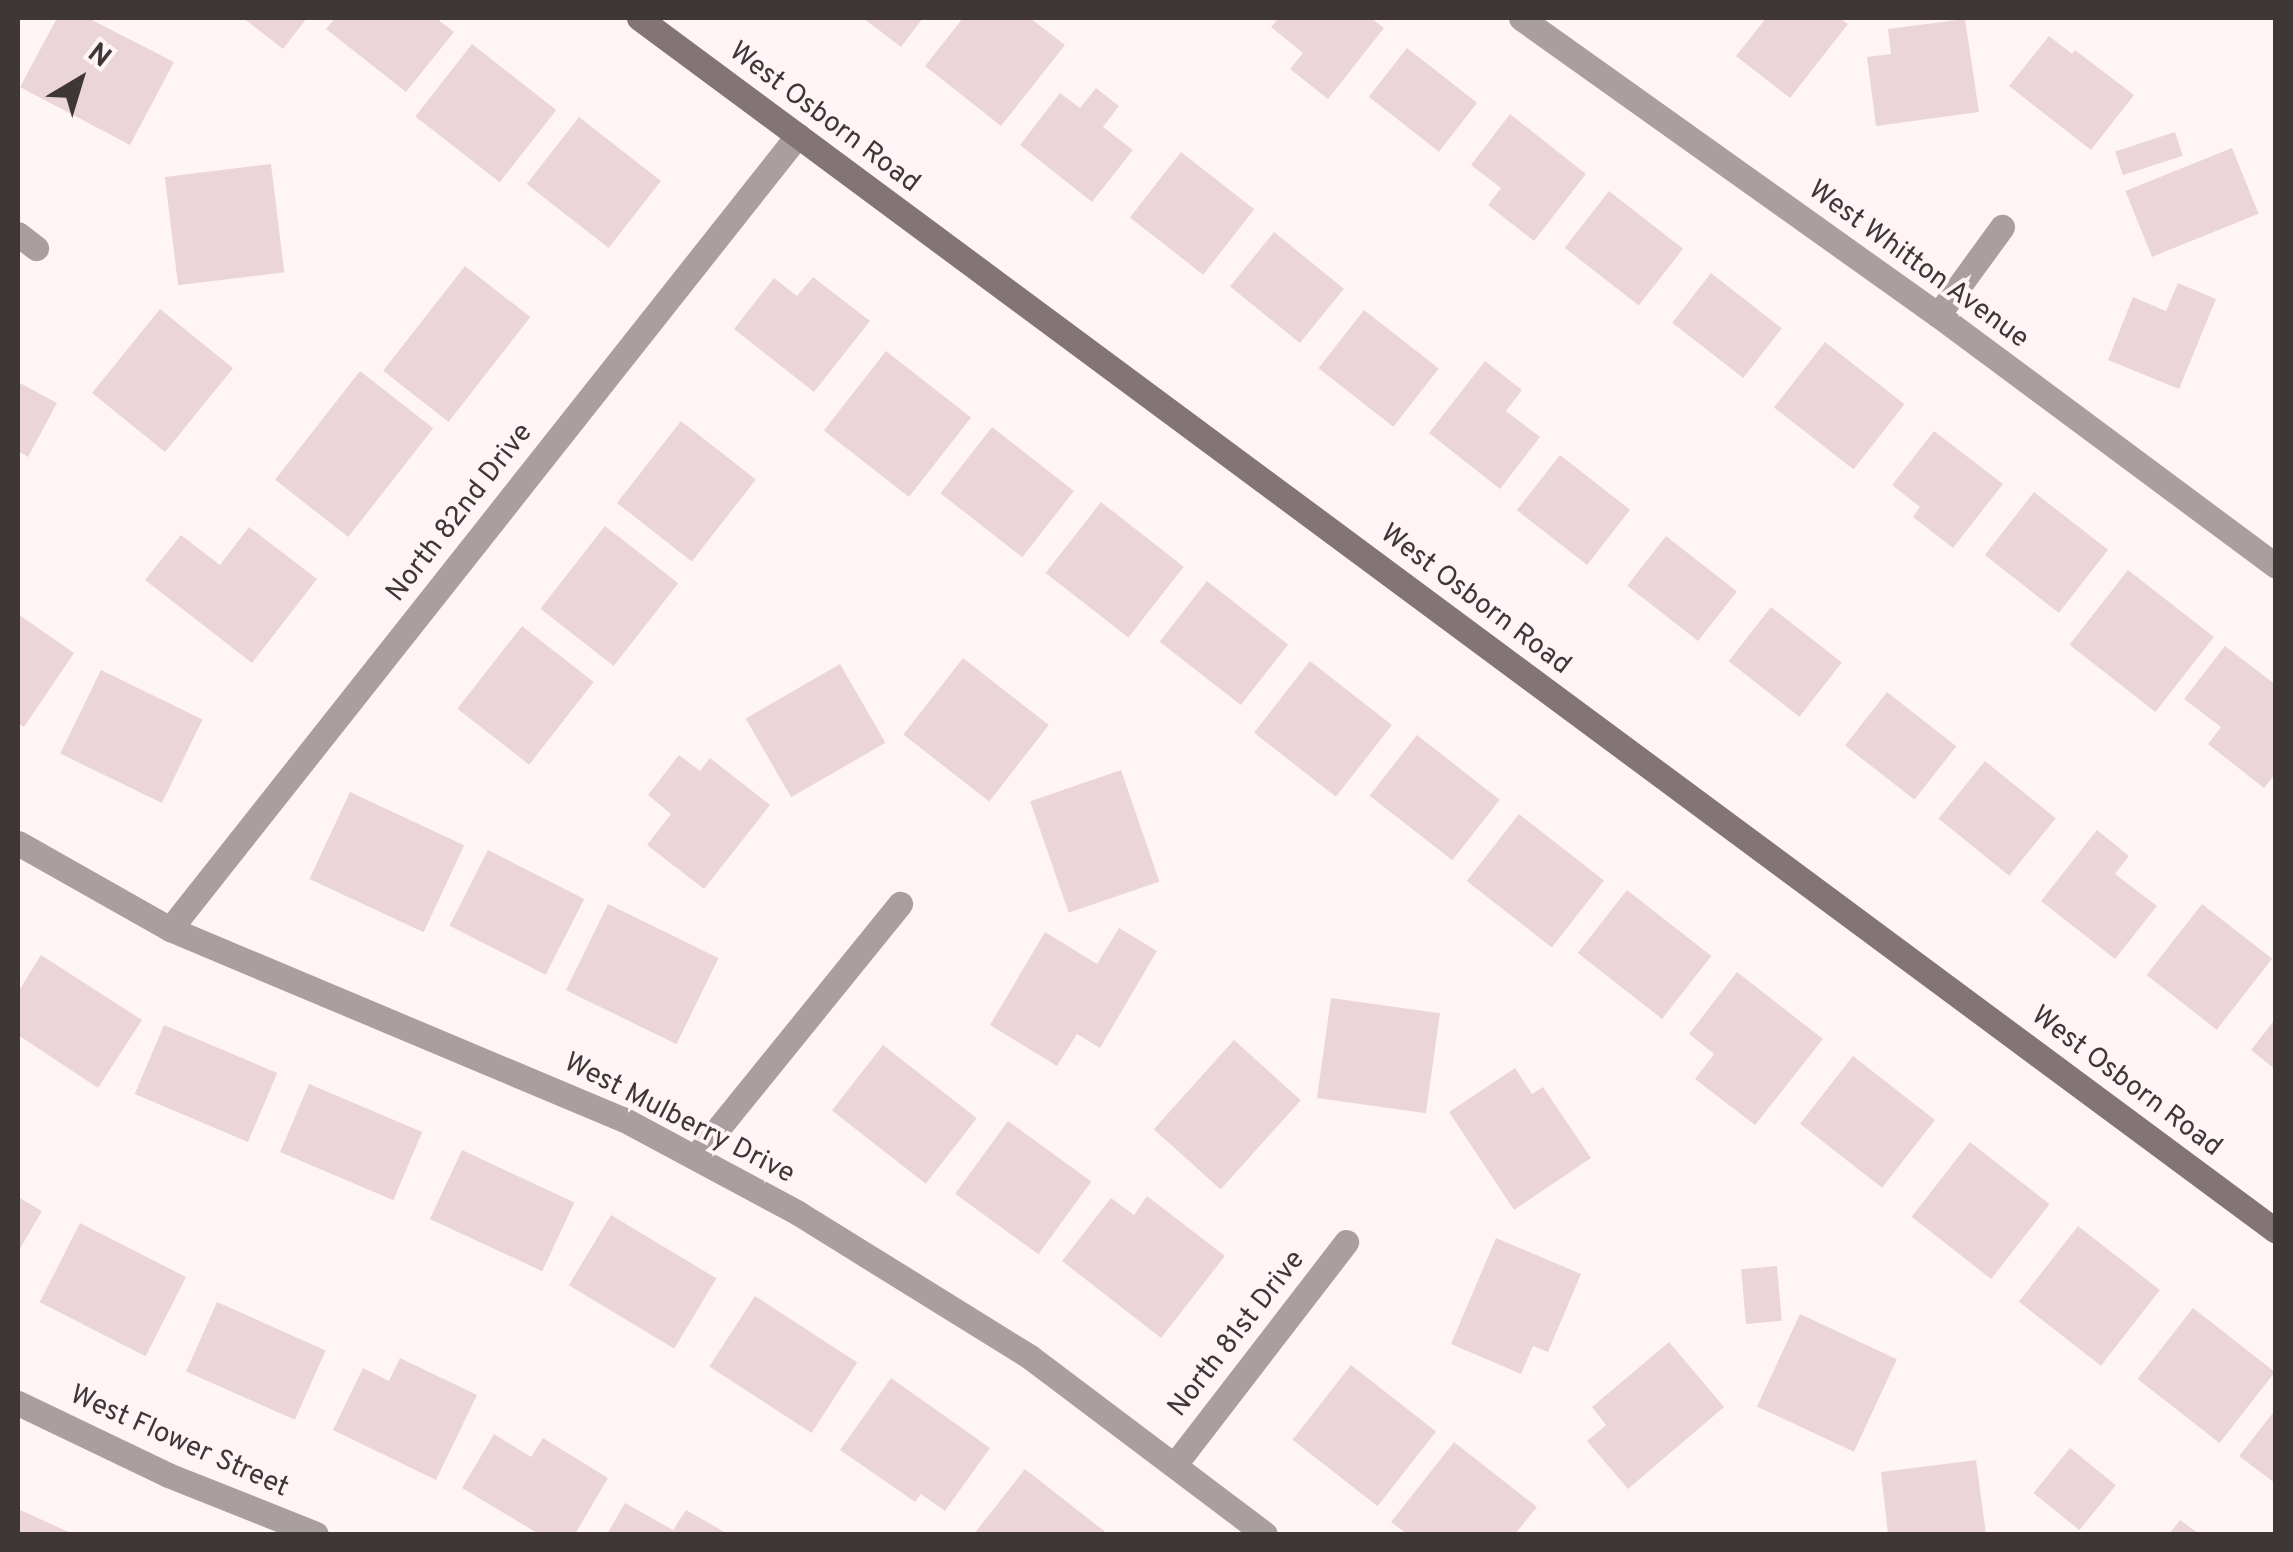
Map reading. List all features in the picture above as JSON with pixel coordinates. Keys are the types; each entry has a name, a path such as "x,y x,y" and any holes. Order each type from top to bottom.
{"street":[{"name":"West Osborn Road","path":"639,18 2276,1231"},
{"name":"West Whitton Avenue","path":"1521,18 1938,315 2276,566"},
{"name":"North 82nd Drive","path":"170,929 798,135"},
{"path":"1938,315 2002,228"},
{"name":"West Mulberry Drive","path":"18,843 170,929 539,1082 696,1157 873,1256 949,1304 1176,1463 1265,1534"},
{"path":"696,1157 900,904"},
{"name":"North 81st Drive","path":"1176,1463 1346,1242"},
{"name":"West Flower Street","path":"18,1403 168,1476 316,1534"}],"building":[{"path":"57,18 88,18 174,62 130,145 20,87"},
{"path":"243,18 307,18 283,49"},
{"path":"335,18 436,18 454,32 406,92 326,29"},
{"path":"863,18 923,18 901,47"},
{"path":"963,18 1030,18 1065,45 1001,126 925,66"},
{"path":"1279,18 1371,18 1384,28 1328,99 1290,69 1303,53 1271,27"},
{"path":"1766,18 1840,18 1848,24 1790,98 1736,56"},
{"path":"1965,19 1979,112 1876,126 1867,57 1891,54 1888,29"},
{"path":"2049,36 2072,54 2075,50 2134,95 2091,150 2009,86"},
{"path":"472,44 556,110 500,182 415,116"},
{"path":"1407,48 1477,103 1439,152 1369,97"},
{"path":"1096,88 1119,106 1103,127 1133,150 1092,202 1020,145 1060,93 1080,108"},
{"path":"1510,114 1586,174 1534,241 1488,205 1501,188 1471,165"},
{"path":"579,117 661,181 609,248 527,184"},
{"path":"2175,132 2183,156 2123,175 2115,151"},
{"path":"2232,148 2259,214 2152,257 2125,191"},
{"path":"1181,152 1254,209 1203,275 1130,217"},
{"path":"271,164 284,272 178,285 165,177"},
{"path":"1609,191 1683,249 1639,306 1565,248"},
{"path":"1274,232 1344,289 1300,343 1230,286"},
{"path":"465,266 530,317 449,422 383,371"},
{"path":"1711,273 1782,328 1743,378 1672,323"},
{"path":"813,277 870,321 814,392 734,329 774,278 797,296"},
{"path":"2178,283 2216,299 2179,389 2108,360 2133,297 2166,311"},
{"path":"160,309 233,368 165,452 92,393"},
{"path":"1364,310 1439,368 1393,427 1318,368"},
{"path":"1825,342 1905,404 1853,470 1774,407"},
{"path":"886,351 971,417 909,497 824,431"},
{"path":"1485,361 1522,390 1506,411 1540,437 1500,489 1429,433"},
{"path":"360,371 433,428 348,537 275,480"},
{"path":"18,382 57,403 28,457 18,451"},
{"path":"681,421 756,479 692,561 617,503"},
{"path":"992,427 1074,491 1022,557 940,493"},
{"path":"1934,431 2003,484 1953,548 1913,517 1920,507 1892,485"},
{"path":"1560,455 1630,510 1587,565 1517,510"},
{"path":"2034,492 2108,550 2059,613 1985,555"},
{"path":"1101,502 1184,567 1128,638 1046,573"},
{"path":"605,526 678,583 614,666 540,609"},
{"path":"249,527 317,579 252,663 145,580 181,535 220,565"},
{"path":"1666,536 1737,591 1698,641 1627,586"},
{"path":"2128,570 2214,637 2155,712 2070,645"},
{"path":"1207,581 1288,644 1241,705 1160,642"},
{"path":"1771,607 1842,662 1799,717 1729,661"},
{"path":"18,614 74,653 24,727 18,723"},
{"path":"522,626 594,682 529,765 457,709"},
{"path":"2225,646 2276,685 2276,773 2264,788 2208,744 2221,727 2184,699"},
{"path":"963,658 1049,725 989,802 903,734"},
{"path":"1310,661 1392,725 1336,797 1254,733"},
{"path":"840,664 886,743 791,797 746,718"},
{"path":"101,670 203,720 162,803 60,754"},
{"path":"1887,692 1956,746 1914,800 1845,746"},
{"path":"1417,735 1500,800 1452,860 1370,796"},
{"path":"679,755 700,771 710,758 770,805 704,889 647,845 671,814 648,795"},
{"path":"1985,761 2056,818 2009,876 1938,819"},
{"path":"1121,770 1159,882 1069,913 1030,801"},
{"path":"350,792 464,845 424,932 309,879"},
{"path":"1519,814 1604,880 1552,947 1467,881"},
{"path":"2097,830 2129,856 2115,874 2157,906 2115,959 2041,901"},
{"path":"488,850 584,899 546,975 449,926"},
{"path":"1627,890 1711,956 1662,1019 1578,953"},
{"path":"608,904 719,958 676,1044 566,990"},
{"path":"2202,904 2272,959 2217,1030 2147,975"},
{"path":"1119,928 1157,951 1100,1048 1077,1034 1057,1066 990,1025 1045,932 1097,964"},
{"path":"41,955 142,1020 98,1088 18,1035 18,992"},
{"path":"1737,972 1823,1039 1755,1125 1695,1079 1714,1054 1689,1034"},
{"path":"1331,998 1440,1013 1426,1113 1317,1098"},
{"path":"2276,1018 2276,1070 2251,1050"},
{"path":"164,1025 277,1073 248,1142 135,1094"},
{"path":"1234,1040 1301,1100 1221,1189 1154,1129"},
{"path":"883,1045 977,1118 926,1184 832,1110"},
{"path":"1853,1056 1935,1120 1882,1188 1800,1124"},
{"path":"1515,1068 1532,1094 1543,1087 1591,1158 1514,1210 1449,1112"},
{"path":"309,1084 422,1132 393,1200 280,1152"},
{"path":"1008,1121 1091,1182 1038,1254 955,1194"},
{"path":"1970,1142 2050,1204 1991,1279 1912,1217"},
{"path":"462,1150 574,1202 542,1271 430,1219"},
{"path":"1147,1196 1225,1256 1161,1338 1062,1261 1111,1198 1134,1215"},
{"path":"18,1197 42,1211 18,1252"},
{"path":"611,1215 716,1278 674,1349 569,1285"},
{"path":"80,1223 186,1277 146,1356 40,1302"},
{"path":"2078,1226 2160,1290 2101,1366 2019,1302"},
{"path":"1496,1238 1581,1274 1548,1352 1533,1346 1521,1374 1451,1344"},
{"path":"1777,1266 1782,1321 1746,1324 1741,1269"},
{"path":"755,1296 857,1362 812,1433 709,1366"},
{"path":"217,1302 326,1350 295,1420 186,1371"},
{"path":"2193,1308 2275,1372 2220,1443 2138,1379"},
{"path":"1800,1314 1897,1359 1854,1452 1757,1406"},
{"path":"1669,1342 1724,1407 1628,1489 1587,1441 1606,1425 1592,1407"},
{"path":"400,1358 477,1395 436,1480 333,1430 363,1368 389,1381"},
{"path":"1351,1365 1436,1431 1378,1506 1293,1440"},
{"path":"891,1378 990,1448 945,1511 921,1494 915,1502 840,1450"},
{"path":"2276,1409 2276,1484 2239,1456"},
{"path":"494,1434 531,1457 543,1438 608,1478 575,1534 539,1534 462,1488"},
{"path":"1454,1442 1537,1507 1515,1534 1407,1534 1391,1522"},
{"path":"2070,1448 2116,1485 2079,1530 2033,1493"},
{"path":"1976,1460 1986,1534 1888,1534 1881,1472"},
{"path":"1025,1469 1108,1534 974,1534"},
{"path":"625,1503 673,1530 686,1510 728,1534 607,1534"},
{"path":"18,1509 73,1534 18,1534"},
{"path":"2180,1520 2199,1534 2169,1534"}]}
